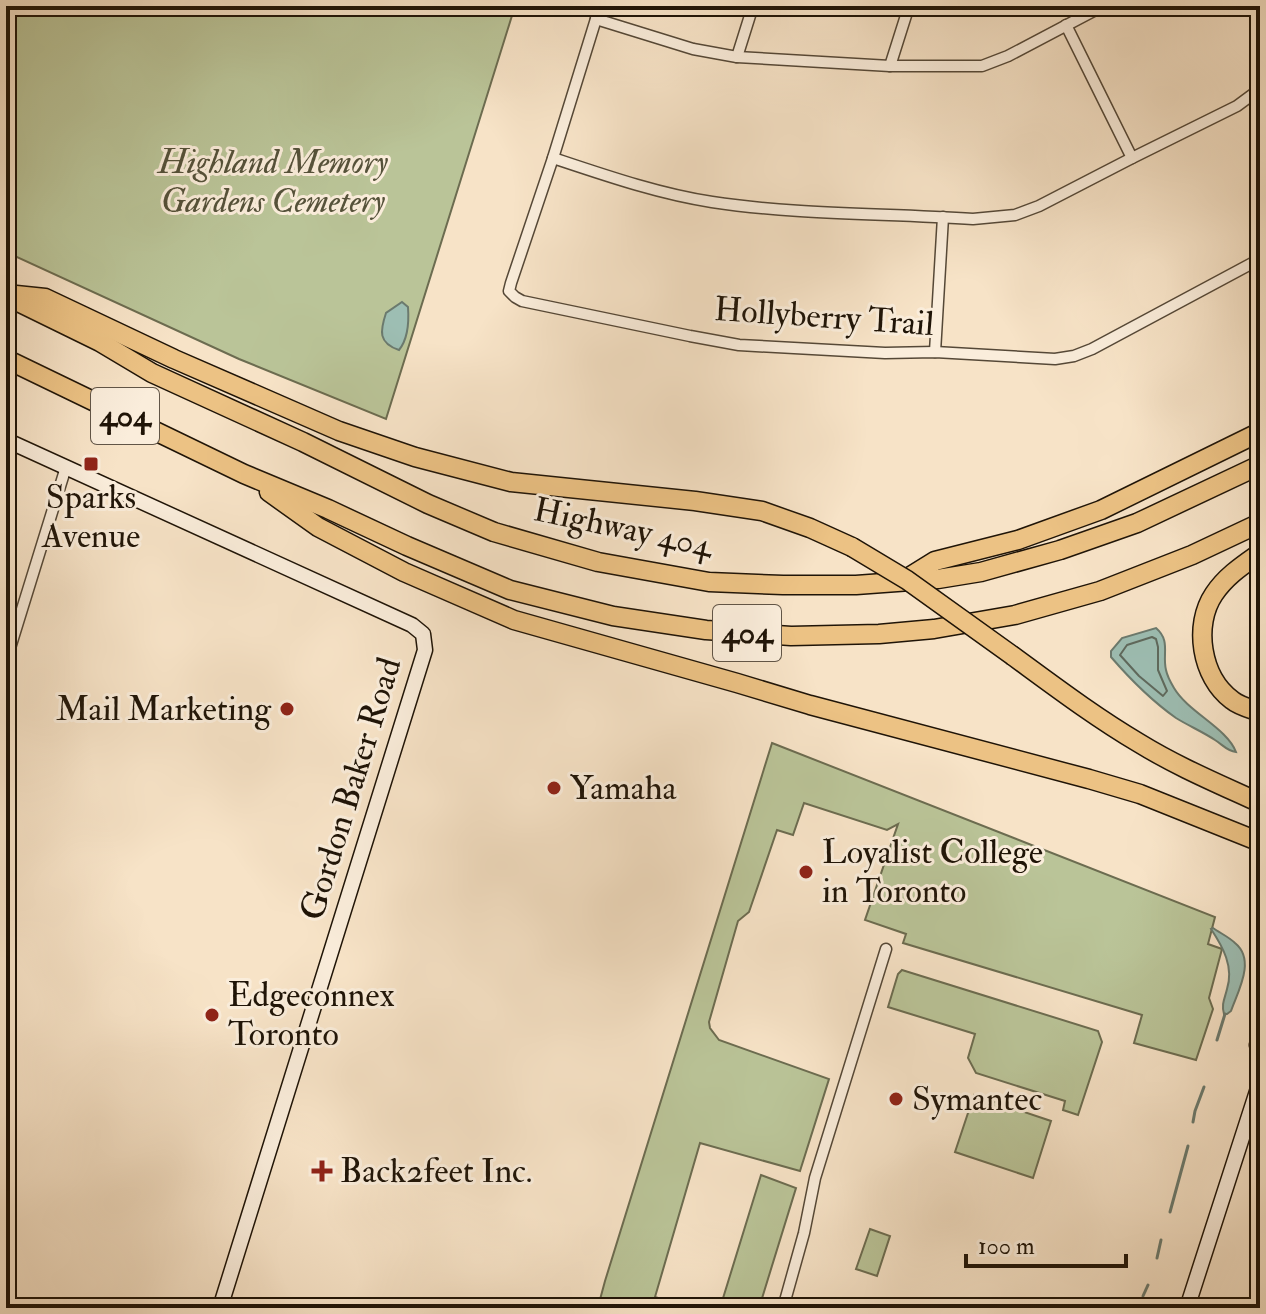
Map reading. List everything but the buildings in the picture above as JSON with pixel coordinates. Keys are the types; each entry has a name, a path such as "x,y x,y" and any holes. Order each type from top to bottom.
{"highway":[{"path":"6,295 45,298 174,359 339,431 415,457 511,482 762,511 810,528 852,547 907,580 1075,701 1139,743 1196,775 1260,803"},
{"name":"Highway 404","path":"6,295 100,342 152,373 303,442 428,504 494,532 598,562 709,582 856,585 981,572 1060,550 1137,523 1260,465"},
{"name":"404","path":"6,359 244,474 510,590 613,616 706,630 791,636 879,634 934,629 1015,615 1100,591 1192,555 1260,523"},
{"path":"903,581 935,561 1018,540 1101,510 1260,432"},
{"path":"244,474 318,527 404,572 514,620 810,705 1140,794 1260,842"},
{"path":"1260,553 1236,570 1214,594 1204,616 1202,646 1214,680 1232,701 1260,712"}],"street":[{"name":"Hollyberry Trail","path":"600,6 511,283 509,291 522,301 739,345 1045,359 1074,356 1095,347 1260,259"},
{"path":"737,57 753,6"},
{"path":"890,66 909,6"},
{"path":"596,19 693,49 737,57 890,66 982,66 1008,56 1103,6"},
{"path":"1066,25 1132,158"},
{"path":"553,158 625,181 719,203 973,219 1015,215 1039,206 1237,106 1260,89"},
{"path":"935,352 943,217"},
{"name":"Gordon Baker Road","path":"6,440 412,625 423,634 425,650 220,1308"},
{"path":"6,661 66,467"},
{"path":"783,1308 804,1233 815,1178 886,949"},
{"path":"1260,1034 1257,1045 1260,1055"},
{"path":"1187,1308 1260,1082"}],"green space":[{"name":"Highland Memory Gardens Cemetery","path":"6,6 515,6 386,419 239,359 6,252"},
{"path":"772,743 1215,917 1208,944 1222,949 1209,998 1213,1009 1196,1060 1134,1043 1142,1015 903,943 906,934 865,920 898,824 887,830 804,803 793,835 777,830 749,912 738,921 709,1022 719,1040 829,1079 800,1171 700,1143 655,1297 689,1308 599,1308 605,1281"},
{"path":"902,970 1098,1031 1102,1042 1078,1115 1063,1110 1065,1101 976,1073 968,1058 975,1034 888,1007"},
{"path":"974,1095 1051,1121 1033,1178 955,1152"},
{"path":"761,1175 796,1188 759,1308 720,1308"},
{"path":"870,1229 890,1236 877,1276 856,1269"}],"water":[{"path":"402,302 408,307 408,324 399,350 387,344 382,331 386,313"},
{"path":"1156,628 1163,638 1166,670 1174,688 1188,705 1224,735 1236,752 1176,718 1111,657 1111,651 1122,638"},
{"path":"1213,928 1235,943 1244,958 1244,976 1231,1011 1227,1014 1224,1014 1223,1007 1229,981 1228,965"}],"waterway":[{"path":"1217,1040 1225,1014"},
{"path":"1193,1122 1204,1087"},
{"path":"1170,1212 1188,1146"},
{"path":"1157,1258 1161,1240"},
{"path":"1143,1296 1148,1285"}],"place":[{"name":"Sparks Avenue","path":"91,464"},
{"name":"Mail Marketing","path":"287,709"},
{"name":"Yamaha","path":"554,788"},
{"name":"Loyalist College in Toronto","path":"806,872"},
{"name":"Edgeconnex Toronto","path":"212,1015"},
{"name":"Symantec","path":"896,1099"},
{"name":"Back2feet Inc.","path":"322,1171"}]}
